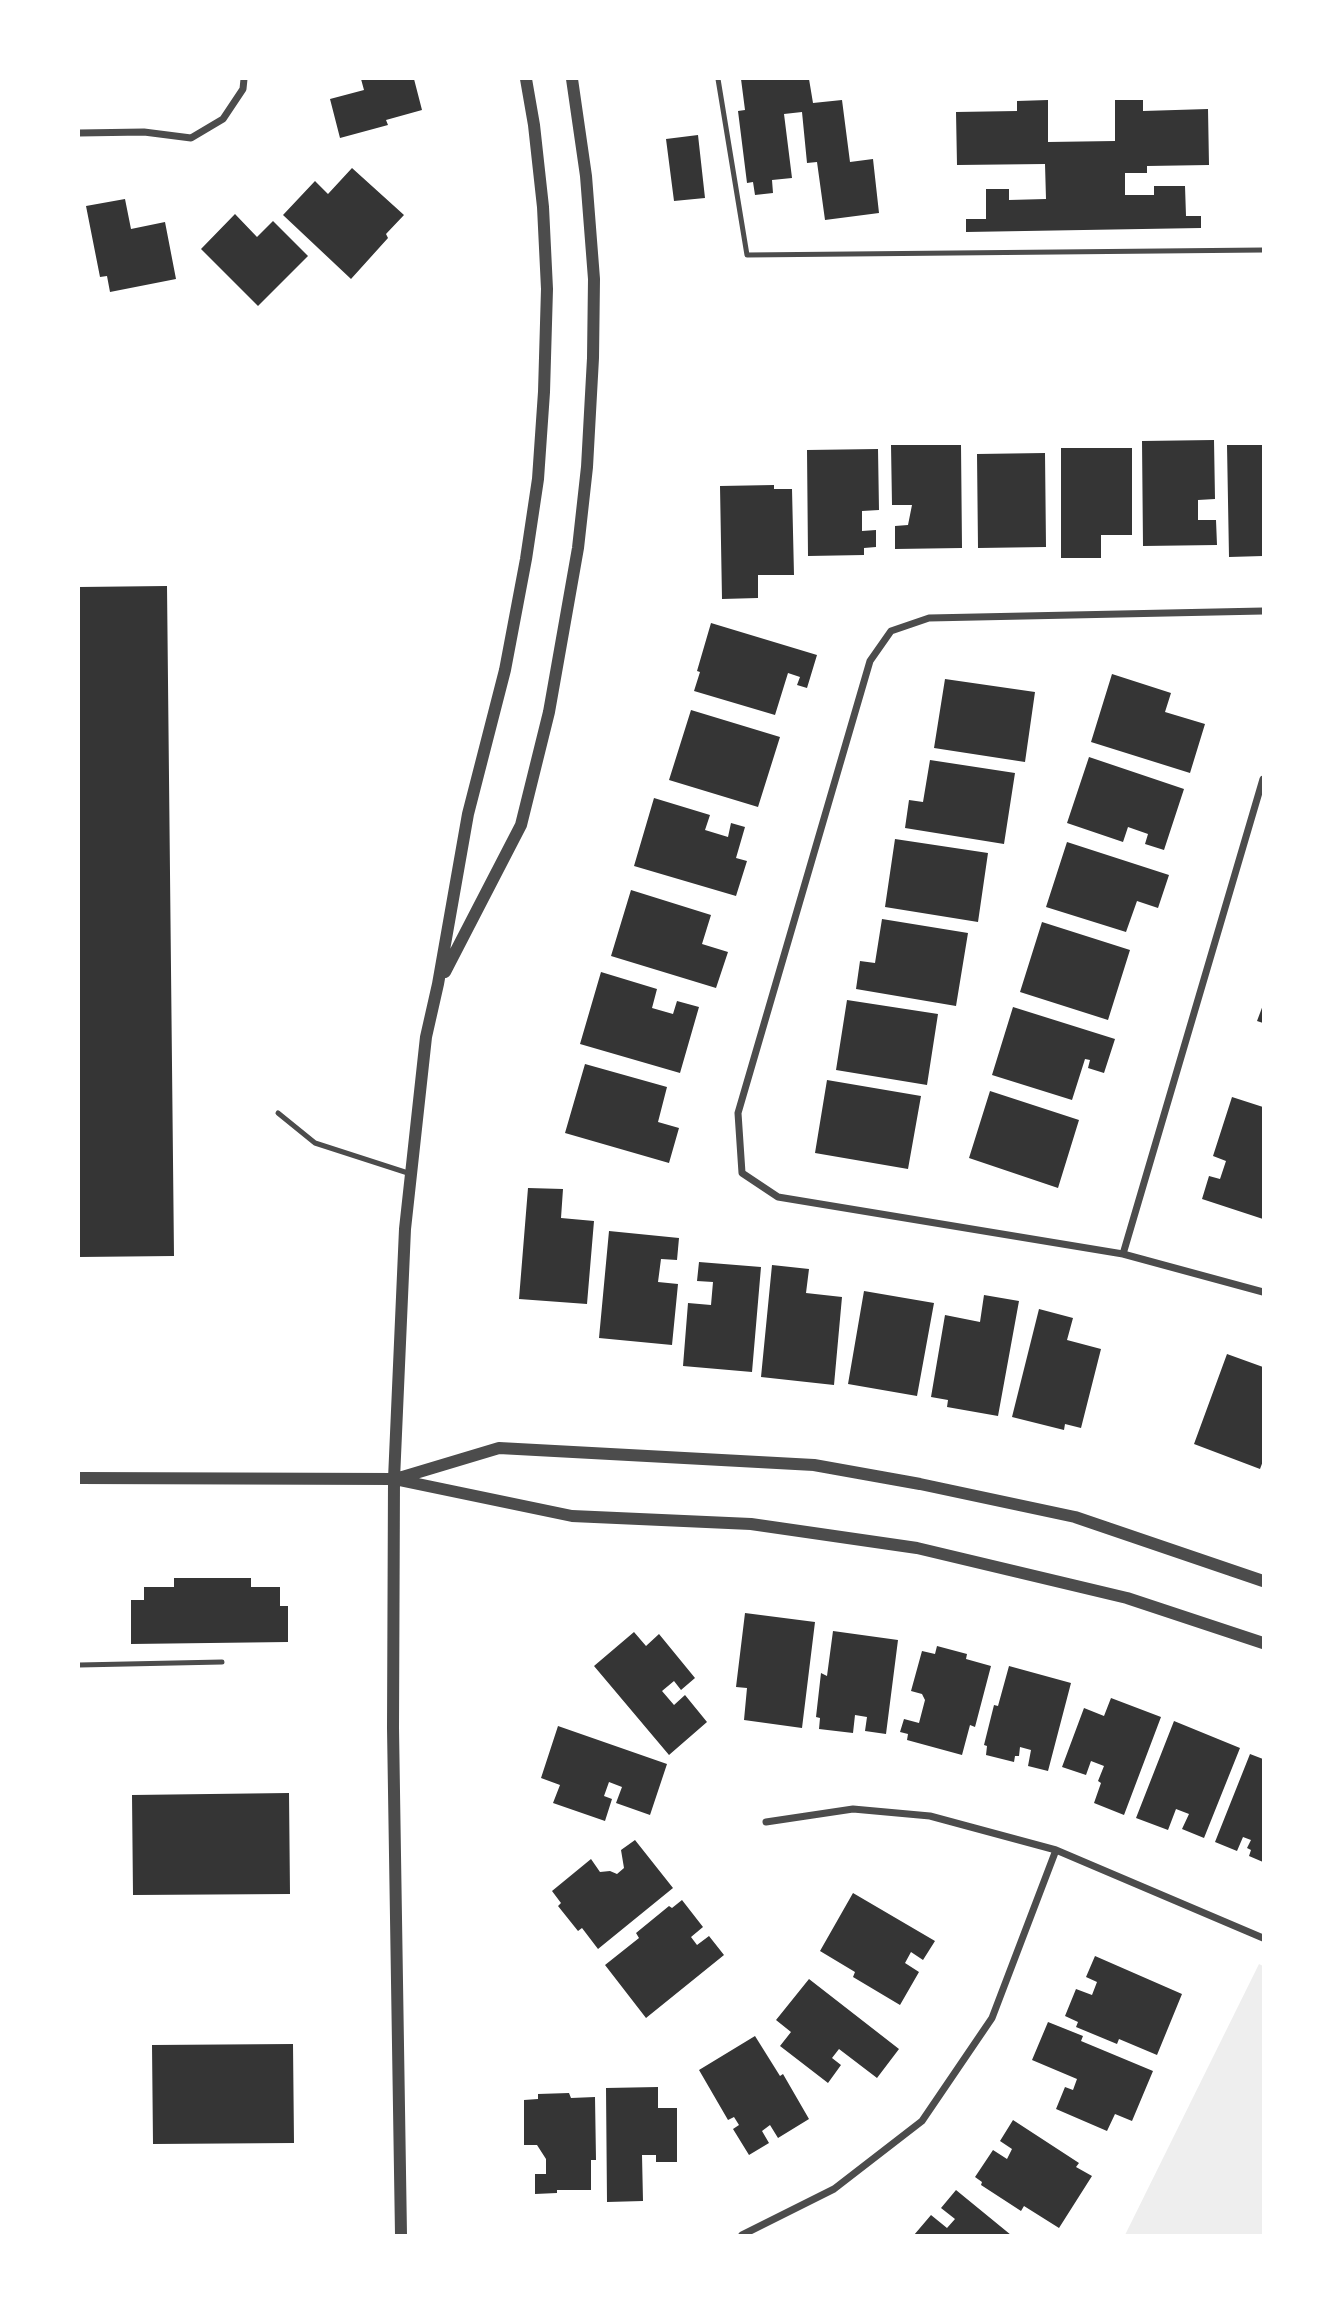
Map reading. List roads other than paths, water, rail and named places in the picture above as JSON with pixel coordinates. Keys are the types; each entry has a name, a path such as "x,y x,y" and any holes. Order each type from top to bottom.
{"street":[{"path":"79,133 144,132 191,138 223,119 243,89 244,79"},
{"path":"401,2235 393,1728 394,1479 405,1229 426,1037 468,814 505,670 538,479 547,289 534,125 526,79"},
{"path":"438,984 521,825 549,712 579,548 588,453 594,279 586,176 572,79"},
{"path":"1263,611 929,618 891,631 870,661 738,1113 742,1173 778,1197 1123,1254 1263,1292"},
{"path":"1123,1254 1263,779"},
{"path":"394,1479 499,1448 814,1465 920,1483 1074,1517 1263,1581"},
{"path":"79,1478 394,1479 572,1516 751,1524 917,1548 1127,1598 1263,1643"},
{"path":"766,1822 853,1809 930,1816 1056,1850 1263,1938"},
{"path":"743,2235 834,2189 922,2121 992,2018 1056,1850"}],"lane":[{"path":"718,79 747,255 1263,250"},
{"path":"278,1113 315,1143 411,1174"},
{"path":"79,1665 222,1662"}]}
